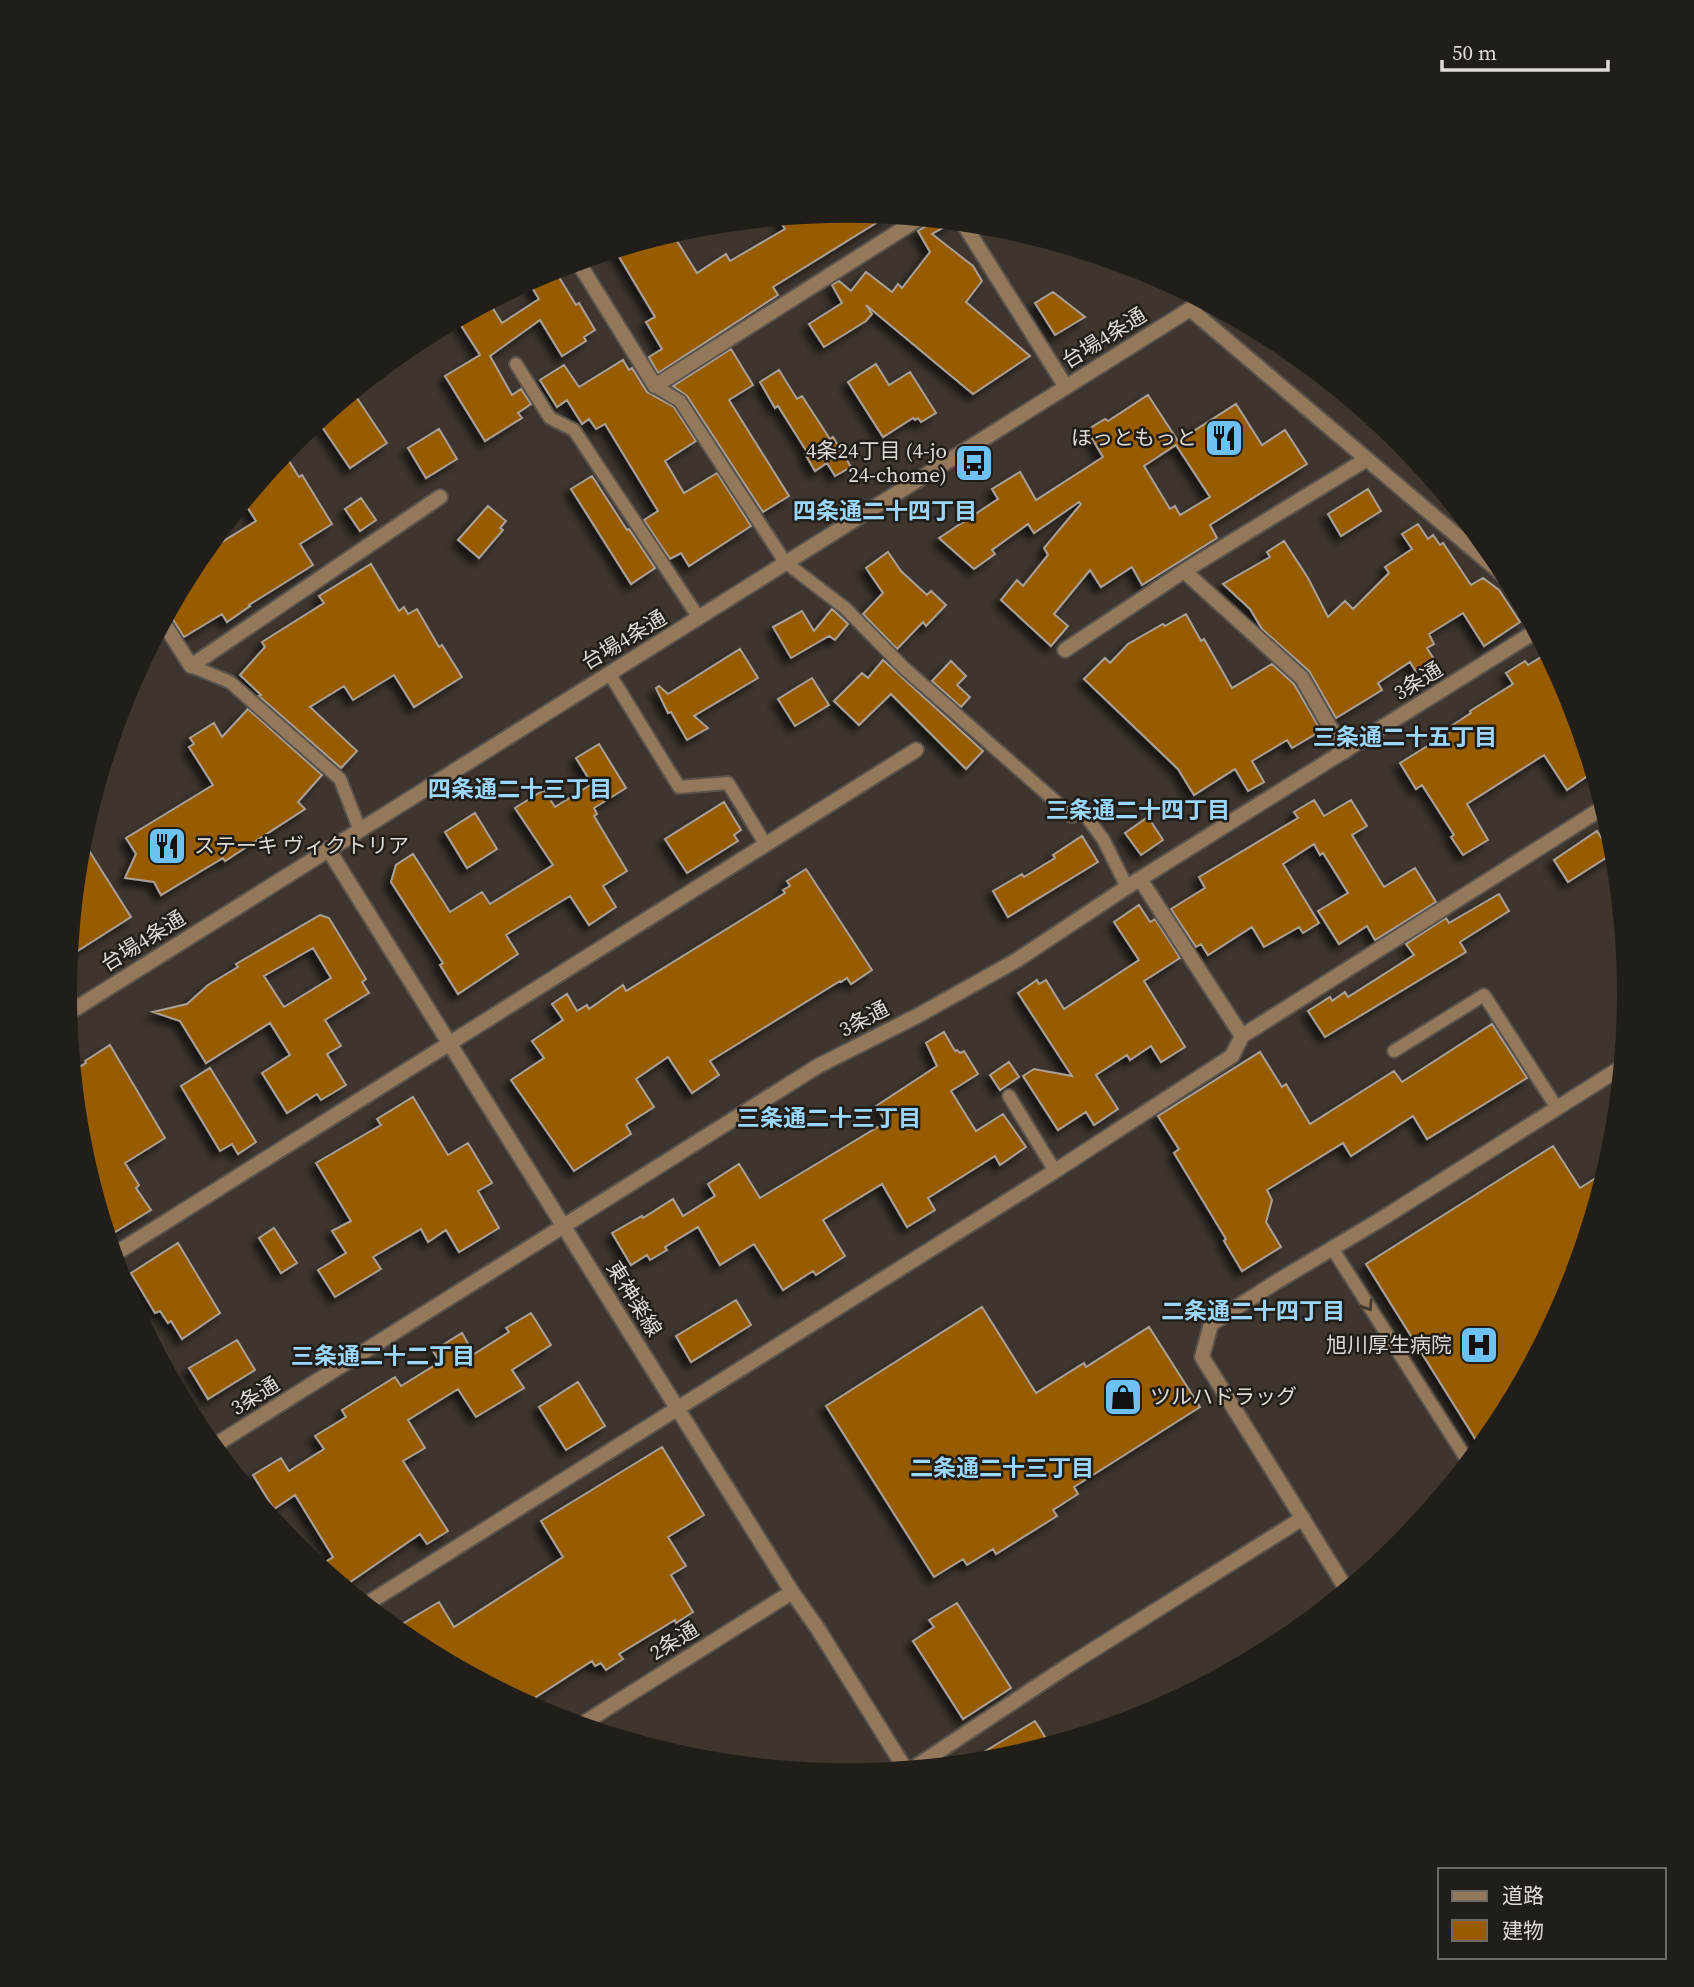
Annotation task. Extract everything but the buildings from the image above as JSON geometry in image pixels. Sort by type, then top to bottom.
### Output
[{"type":"street","points":[[583,270],[655,386],[907,226]]},
{"type":"street","points":[[970,234],[1066,387]]},
{"type":"street","name":"台場4条通","points":[[78,1007],[359,828],[1195,307]]},
{"type":"street","points":[[1205,312],[1367,459],[1478,554]]},
{"type":"street","points":[[1065,650],[1184,571],[1367,459]]},
{"type":"street","points":[[168,630],[191,666],[440,497]]},
{"type":"street","points":[[1184,571],[1302,678],[1344,752]]},
{"type":"street","name":"3条通","points":[[221,1441],[818,1066],[917,1016],[1017,960],[1133,883],[1529,636]]},
{"type":"street","points":[[121,1250],[916,750]]},
{"type":"street","points":[[373,1600],[1055,1171],[1232,1056],[1242,1036],[1595,813]]},
{"type":"street","name":"東神楽線","points":[[328,849],[901,1762]]},
{"type":"street","points":[[1133,883],[1242,1036]]},
{"type":"street","points":[[1343,1582],[1202,1357],[1211,1324],[1612,1073]]},
{"type":"street","points":[[927,1759],[1069,1665],[1303,1518]]},
{"type":"street","name":"2条通","points":[[590,1719],[792,1592]]},
{"type":"lane","points":[[516,364],[550,418],[574,430],[699,618]]},
{"type":"lane","points":[[655,386],[680,401],[785,562],[845,608],[904,668],[1072,816],[1082,811],[1133,883]]},
{"type":"lane","points":[[191,666],[230,682],[340,779],[359,828]]},
{"type":"lane","points":[[609,673],[679,788],[729,783],[766,845]]},
{"type":"lane","points":[[1394,1051],[1483,995],[1557,1108]]},
{"type":"lane","points":[[1009,1096],[1055,1171]]},
{"type":"lane","points":[[1332,1248],[1463,1454]]},
{"type":"place","name":"ほっともっと","points":[[1224,438]]},
{"type":"place","name":"4条24丁目 (4-jo 24-chome)","points":[[974,463]]},
{"type":"place","name":"ステーキ ヴィクトリア","points":[[167,846]]},
{"type":"place","name":"旭川厚生病院","points":[[1479,1345]]},
{"type":"place","name":"ツルハドラッグ","points":[[1123,1397]]},
{"type":"district","name":"四条通二十四丁目","points":[[885,511]]},
{"type":"district","name":"三条通二十五丁目","points":[[1405,737]]},
{"type":"district","name":"四条通二十三丁目","points":[[520,789]]},
{"type":"district","name":"三条通二十四丁目","points":[[1138,810]]},
{"type":"district","name":"三条通二十三丁目","points":[[829,1118]]},
{"type":"district","name":"二条通二十四丁目","points":[[1253,1311]]},
{"type":"district","name":"三条通二十二丁目","points":[[383,1356]]},
{"type":"district","name":"二条通二十三丁目","points":[[1002,1468]]}]
